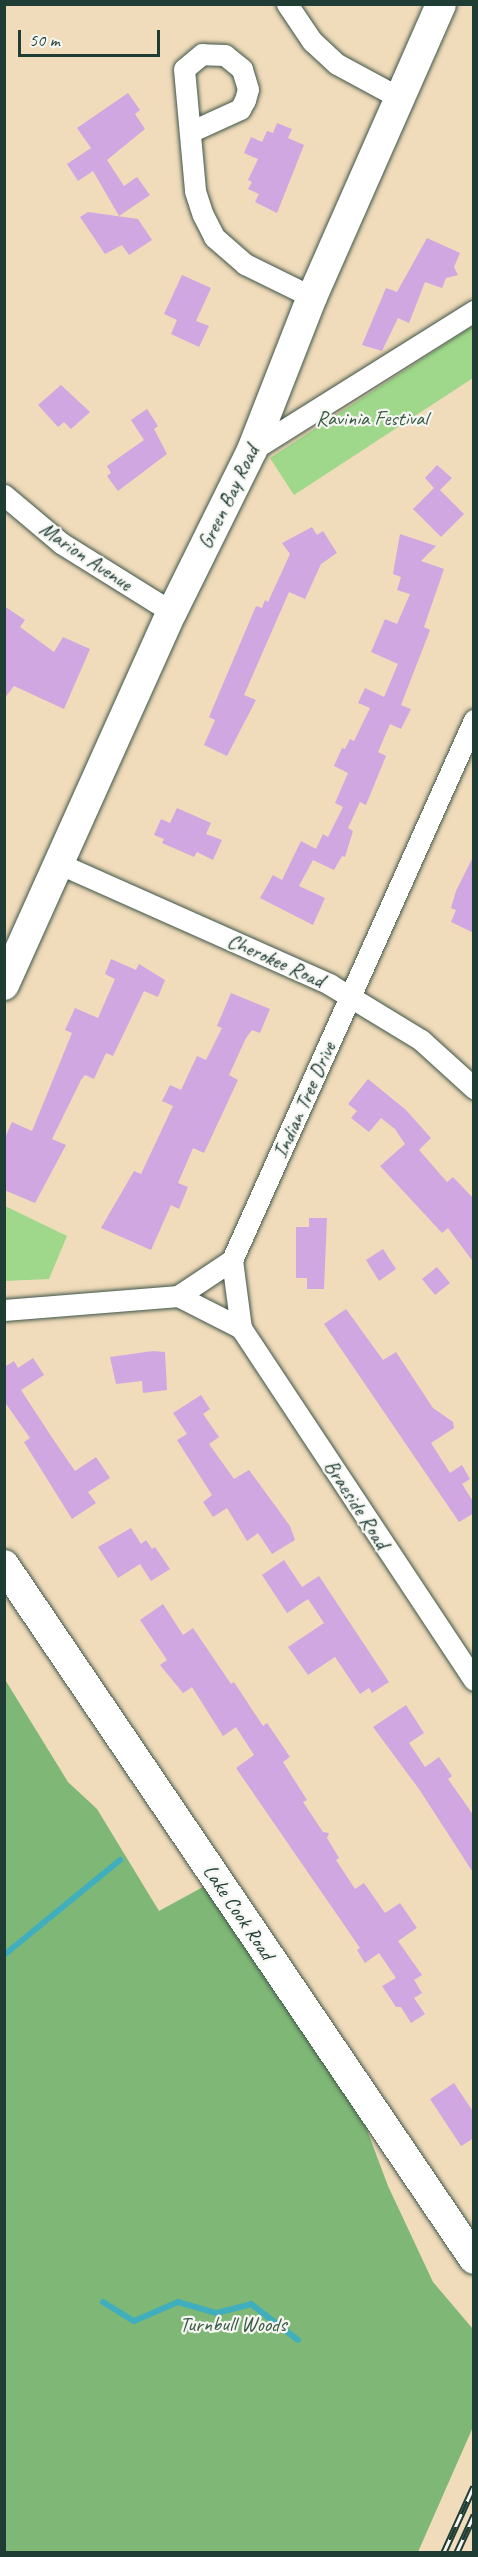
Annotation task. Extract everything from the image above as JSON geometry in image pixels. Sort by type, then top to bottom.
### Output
[{"type":"main road","name":"Green Bay Road","points":[[4,985],[172,612],[252,450],[312,297],[441,4]]},
{"type":"main road","name":"Lake Cook Road","points":[[4,1565],[474,2259]]},
{"type":"street","points":[[287,4],[312,41],[337,64],[400,98]]},
{"type":"street","points":[[192,131],[195,191],[214,237],[245,264],[312,297]]},
{"type":"street","points":[[252,450],[474,311]]},
{"type":"street","name":"Marion Avenue","points":[[4,495],[61,543],[172,612]]},
{"type":"street","name":"Indian Tree Drive","points":[[232,1260],[474,720]]},
{"type":"street","name":"Cherokee Road","points":[[60,864],[349,995],[422,1040],[474,1088]]},
{"type":"street","points":[[4,1310],[178,1296],[232,1260]]},
{"type":"street","name":"Braeside Road","points":[[232,1260],[241,1328],[474,1680]]},
{"type":"street","name":"Braeside Road","points":[[178,1296],[241,1328]]},
{"type":"green space","name":"Ravinia Festival","points":[[473,326],[473,378],[294,495],[270,458]]},
{"type":"green space","points":[[5,1206],[67,1236],[49,1279],[5,1281]]},
{"type":"green space","name":"Turnbull Woods","points":[[4,1678],[68,1782],[97,1809],[159,1911],[212,1882],[352,2090],[388,2186],[433,2282],[473,2329],[473,2427],[418,2552],[5,2552]]},
{"type":"building","points":[[128,93],[140,110],[135,114],[145,129],[107,160],[124,186],[137,177],[150,195],[119,216],[93,171],[78,181],[67,164],[91,148],[77,128]]},
{"type":"building","points":[[277,123],[292,129],[288,138],[304,145],[277,213],[255,202],[259,194],[248,189],[252,182],[248,180],[258,159],[244,153],[251,137],[262,142],[267,131],[273,133]]},
{"type":"building","points":[[88,212],[138,219],[152,240],[129,255],[122,245],[105,254],[80,217]]},
{"type":"building","points":[[427,238],[460,253],[454,267],[458,275],[446,278],[442,288],[425,282],[409,323],[398,318],[382,351],[362,345],[386,288],[397,292]]},
{"type":"building","points":[[182,275],[211,288],[196,321],[209,326],[199,347],[171,334],[177,320],[164,314]]},
{"type":"building","points":[[61,385],[90,412],[71,429],[64,422],[58,427],[38,405]]},
{"type":"building","points":[[147,409],[158,426],[154,429],[167,454],[118,491],[107,476],[111,473],[107,466],[144,440],[131,420]]},
{"type":"building","points":[[437,465],[452,478],[440,490],[464,514],[441,537],[413,509],[434,488],[425,478]]},
{"type":"building","points":[[312,527],[317,535],[323,531],[337,553],[321,564],[305,599],[289,592],[244,695],[256,700],[227,756],[204,745],[215,720],[209,717],[256,606],[262,608],[265,600],[268,602],[290,554],[282,543]]},
{"type":"building","points":[[400,534],[436,546],[421,561],[444,569],[424,627],[430,630],[401,705],[411,709],[401,729],[390,724],[378,752],[386,756],[366,805],[360,802],[348,828],[353,831],[345,857],[342,856],[334,870],[313,860],[299,886],[325,898],[313,925],[260,898],[273,875],[282,880],[301,841],[316,849],[323,834],[328,837],[343,807],[335,803],[348,773],[334,766],[342,748],[345,749],[350,739],[354,741],[370,708],[358,703],[365,688],[384,697],[398,664],[371,652],[385,619],[397,624],[410,594],[397,590],[401,577],[393,574]]},
{"type":"building","points":[[4,606],[25,620],[20,627],[54,652],[63,637],[90,649],[64,709],[14,686],[4,699]]},
{"type":"building","points":[[177,808],[211,823],[206,834],[222,840],[213,860],[197,852],[194,857],[162,843],[164,839],[154,835],[161,819],[170,823]]},
{"type":"building","points":[[474,855],[474,933],[451,922],[456,910],[451,908],[456,891]]},
{"type":"building","points":[[111,959],[136,970],[139,964],[165,980],[158,997],[144,991],[113,1056],[106,1053],[94,1079],[85,1075],[81,1080],[52,1139],[66,1145],[35,1203],[4,1190],[4,1140],[12,1122],[32,1131],[72,1033],[65,1030],[75,1008],[98,1018],[115,979],[105,974]]},
{"type":"building","points":[[231,993],[270,1009],[260,1033],[252,1030],[246,1038],[229,1075],[238,1080],[204,1153],[193,1148],[178,1183],[188,1187],[179,1209],[171,1205],[151,1250],[101,1228],[134,1171],[141,1174],[173,1106],[162,1101],[170,1085],[181,1090],[197,1056],[206,1060],[222,1028],[217,1026]]},
{"type":"building","points":[[368,1079],[406,1110],[431,1138],[419,1150],[447,1182],[453,1177],[474,1199],[474,1263],[448,1228],[442,1233],[380,1166],[405,1144],[395,1129],[381,1118],[369,1132],[351,1118],[357,1111],[348,1104]]},
{"type":"building","points":[[309,1218],[327,1218],[324,1289],[307,1289],[307,1278],[296,1278],[296,1227],[309,1227]]},
{"type":"building","points":[[383,1249],[396,1269],[379,1281],[366,1260]]},
{"type":"building","points":[[437,1267],[450,1283],[435,1295],[422,1279]]},
{"type":"building","points":[[346,1309],[383,1360],[396,1352],[433,1408],[453,1422],[454,1428],[431,1443],[450,1473],[462,1465],[470,1479],[462,1484],[474,1503],[474,1513],[459,1522],[324,1324]]},
{"type":"building","points":[[153,1351],[165,1352],[167,1390],[143,1393],[142,1381],[116,1384],[110,1357]]},
{"type":"building","points":[[33,1358],[44,1375],[21,1390],[75,1471],[96,1457],[110,1478],[88,1492],[96,1503],[72,1519],[24,1442],[30,1438],[4,1401],[4,1364],[6,1366],[14,1361],[18,1368]]},
{"type":"building","points":[[201,1395],[210,1409],[203,1414],[219,1437],[209,1444],[234,1479],[249,1470],[290,1526],[295,1540],[272,1554],[258,1533],[247,1541],[227,1508],[213,1517],[203,1502],[212,1495],[177,1440],[187,1434],[173,1413]]},
{"type":"building","points":[[131,1528],[141,1544],[146,1540],[152,1549],[155,1547],[170,1569],[151,1581],[140,1564],[118,1578],[98,1547]]},
{"type":"building","points":[[284,1560],[302,1587],[319,1576],[389,1682],[372,1693],[369,1688],[360,1694],[335,1657],[308,1675],[288,1647],[324,1623],[308,1599],[287,1613],[262,1575]]},
{"type":"building","points":[[163,1604],[183,1635],[193,1628],[231,1684],[234,1682],[263,1726],[267,1723],[282,1745],[290,1757],[283,1762],[307,1800],[303,1802],[323,1832],[329,1833],[327,1838],[339,1858],[336,1860],[355,1889],[364,1883],[385,1913],[400,1903],[417,1928],[398,1941],[422,1975],[414,1980],[422,1993],[414,1998],[425,2014],[411,2023],[401,2007],[396,2007],[382,1986],[396,1978],[379,1953],[365,1963],[357,1950],[360,1948],[236,1768],[254,1755],[236,1727],[223,1736],[192,1687],[183,1693],[160,1665],[167,1660],[140,1620]]},
{"type":"building","points":[[406,1705],[424,1733],[409,1743],[425,1767],[439,1757],[452,1776],[448,1779],[474,1816],[474,1874],[419,1789],[373,1727]]},
{"type":"building","points":[[454,2083],[474,2113],[474,2138],[461,2146],[430,2099]]},
{"type":"waterway","points":[[4,1955],[120,1860]]},
{"type":"waterway","points":[[103,2302],[134,2321],[178,2302],[216,2313],[251,2304],[298,2340]]},
{"type":"railway","points":[[444,2552],[474,2486]]},
{"type":"railway","points":[[457,2552],[474,2515]]}]
